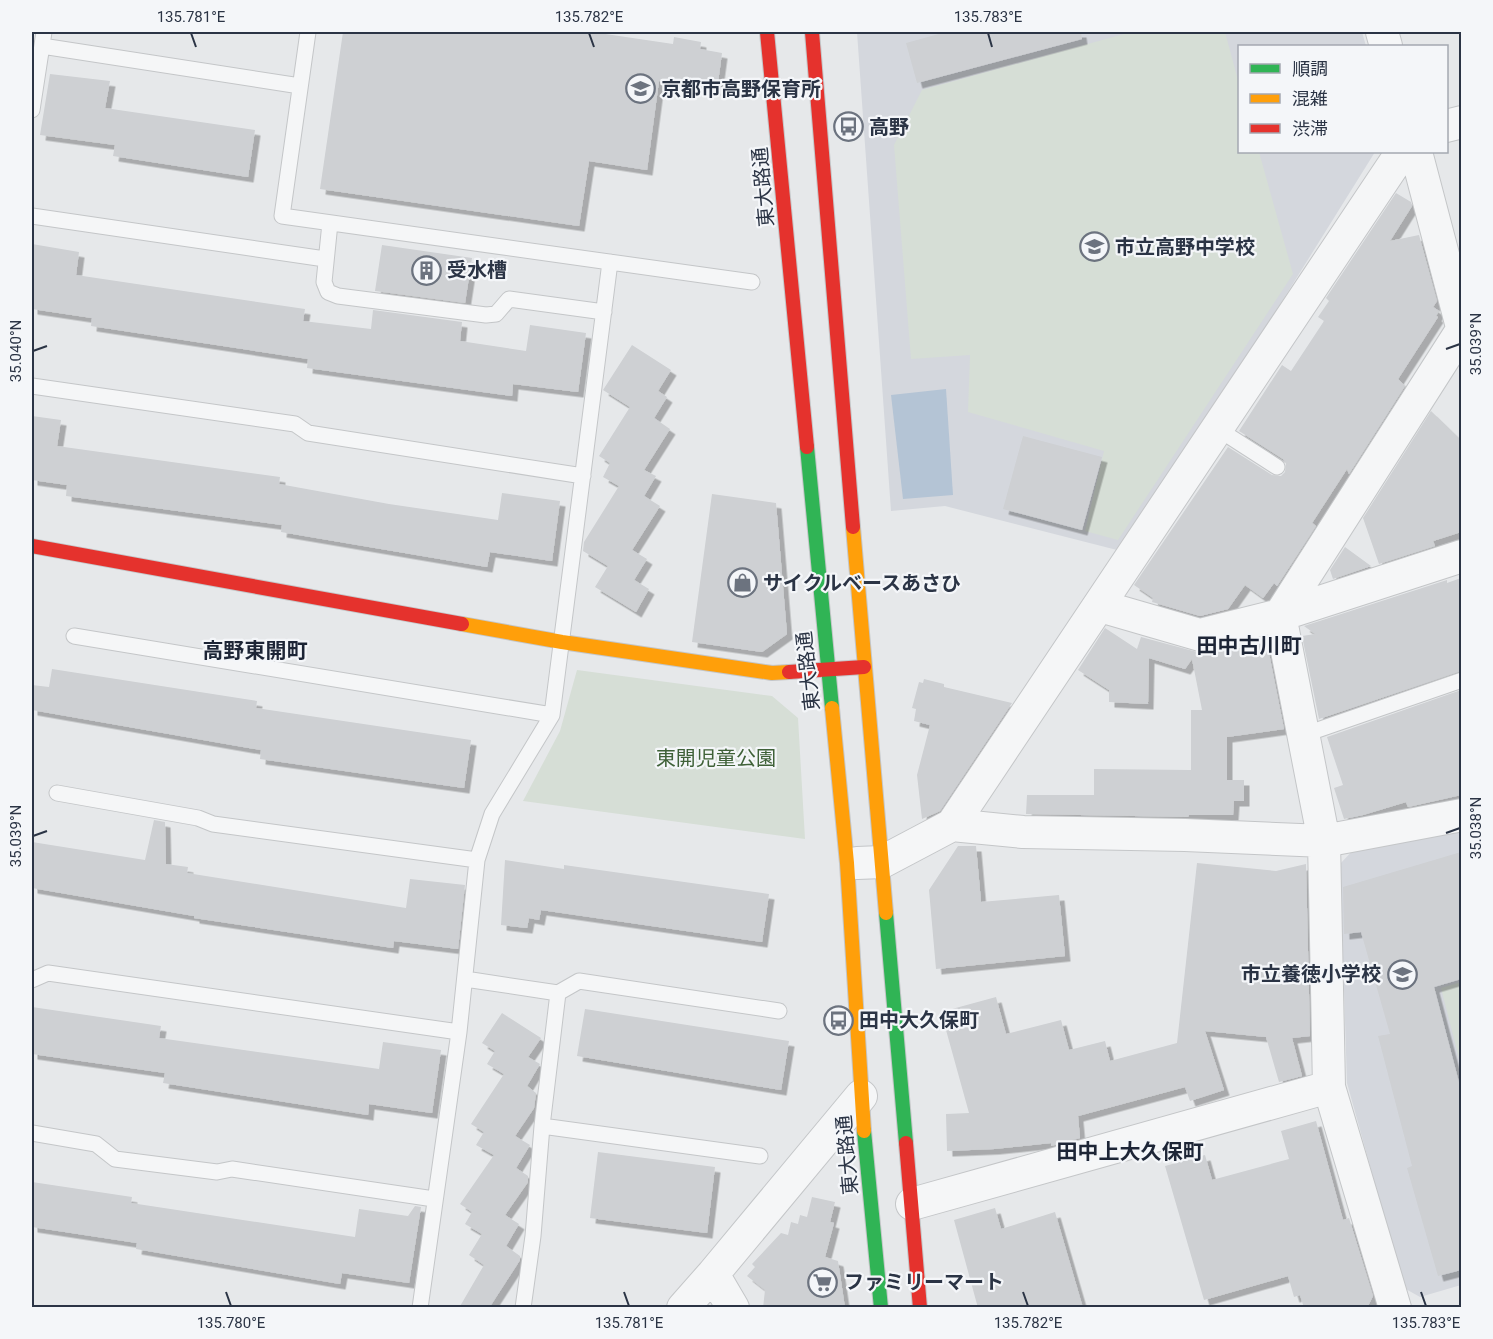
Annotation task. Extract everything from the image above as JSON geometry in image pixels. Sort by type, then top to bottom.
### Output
[{"type":"main road","name":"東大路通","points":[[768,32],[847,863],[861,1096],[881,1308]]},
{"type":"main road","points":[[812,32],[864,668],[920,1308]]},
{"type":"main road","points":[[32,546],[562,642],[772,673],[864,668]]},
{"type":"street","points":[[847,863],[882,862],[952,825],[1401,153]]},
{"type":"street","points":[[1395,1308],[1329,1087],[1324,841],[1280,615],[1461,329],[1416,153]]},
{"type":"street","points":[[1100,606],[1200,635],[1280,615],[1461,555]]},
{"type":"street","points":[[952,825],[1023,832],[1185,835],[1324,841],[1461,815]]},
{"type":"street","points":[[912,1204],[1329,1087]]},
{"type":"street","points":[[683,1308],[861,1096]]},
{"type":"street","points":[[713,1274],[733,1308]]},
{"type":"lane","points":[[308,32],[282,216],[752,282]]},
{"type":"lane","points":[[32,110],[43,39],[300,86]]},
{"type":"lane","points":[[32,216],[325,259]]},
{"type":"lane","points":[[330,223],[324,282],[328,292],[338,296],[486,315],[496,314],[509,299],[604,312]]},
{"type":"lane","points":[[420,1308],[459,1032],[477,860],[492,814],[552,715],[610,262]]},
{"type":"lane","points":[[32,387],[295,424],[308,433],[583,476]]},
{"type":"lane","points":[[1218,429],[1277,467]]},
{"type":"lane","points":[[74,636],[552,715]]},
{"type":"lane","points":[[1303,735],[1461,680]]},
{"type":"lane","points":[[57,793],[198,818],[213,824],[477,860]]},
{"type":"lane","points":[[32,980],[48,973],[459,1032]]},
{"type":"lane","points":[[465,979],[558,993],[579,981],[779,1011]]},
{"type":"lane","points":[[523,1308],[533,1236],[542,1126],[558,993]]},
{"type":"lane","points":[[542,1126],[760,1156]]},
{"type":"lane","points":[[32,1133],[96,1144],[115,1158],[217,1172],[232,1169],[434,1199]]},
{"type":"shaded area","name":"市立高野中学校","points":[[857,32],[1362,32],[1366,45],[1238,45],[1238,153],[1374,153],[1256,343],[1117,550],[945,506],[891,511]]},
{"type":"shaded area","name":"市立養徳小学校","points":[[1461,829],[1461,1285],[1420,1297],[1404,1288],[1347,1083],[1340,864],[1357,846]]},
{"type":"green space","name":"市立高野中学校","points":[[1131,32],[1225,32],[1238,80],[1238,153],[1259,153],[1293,274],[1118,540],[1085,531],[1104,451],[968,412],[970,355],[911,359],[894,145],[922,90]]},
{"type":"green space","name":"東開児童公園","points":[[577,670],[772,696],[798,718],[805,839],[523,801],[560,731]]},
{"type":"green space","points":[[1462,982],[1461,1066],[1441,988]]},
{"type":"water","points":[[946,389],[953,495],[903,499],[891,395]]},
{"type":"building","points":[[343,32],[592,32],[673,44],[674,37],[701,42],[700,49],[722,53],[717,90],[659,81],[647,170],[589,161],[579,226],[320,189]]},
{"type":"building","points":[[946,32],[1081,32],[1082,39],[917,83],[906,43]]},
{"type":"building","points":[[50,74],[110,81],[105,108],[255,130],[248,177],[113,156],[115,145],[40,135]]},
{"type":"building","points":[[1396,193],[1411,202],[1412,206],[1390,241],[1419,235],[1437,301],[1433,307],[1439,311],[1436,316],[1438,317],[1398,379],[1405,386],[1349,474],[1347,469],[1312,523],[1316,526],[1277,586],[1274,583],[1263,598],[1245,585],[1228,609],[1200,616],[1152,602],[1153,598],[1134,585],[1228,447],[1272,475],[1281,476],[1285,472],[1286,463],[1283,459],[1239,431],[1282,365],[1291,371],[1324,321],[1318,317],[1329,301],[1326,298]]},
{"type":"building","points":[[32,244],[79,252],[76,275],[305,309],[303,321],[371,329],[373,310],[462,322],[460,341],[526,351],[530,325],[586,333],[578,392],[513,384],[512,396],[307,368],[308,359],[91,326],[92,318],[32,309]]},
{"type":"building","name":"受水槽","points":[[382,245],[472,258],[465,303],[375,291]]},
{"type":"building","points":[[632,345],[671,370],[658,391],[667,397],[654,418],[670,429],[644,470],[656,476],[644,496],[660,506],[632,550],[647,559],[634,580],[649,589],[636,612],[595,587],[608,566],[583,551],[584,542],[619,486],[603,477],[610,463],[599,456],[630,407],[603,390]]},
{"type":"building","points":[[1431,411],[1461,440],[1461,532],[1433,541],[1435,546],[1379,564],[1363,518]]},
{"type":"building","points":[[32,416],[61,420],[57,446],[280,477],[279,484],[389,504],[498,520],[502,493],[560,501],[552,561],[490,552],[487,567],[281,532],[282,525],[66,496],[67,485],[32,480]]},
{"type":"building","points":[[1023,436],[1102,457],[1082,530],[1003,509]]},
{"type":"building","points":[[712,494],[776,503],[787,634],[762,652],[692,642]]},
{"type":"building","points":[[1345,547],[1371,566],[1333,579],[1330,570]]},
{"type":"building","points":[[1461,578],[1461,671],[1319,719],[1302,636],[1315,634],[1304,626],[1447,580],[1447,583]]},
{"type":"building","points":[[1105,628],[1137,649],[1141,637],[1197,652],[1195,656],[1267,643],[1284,729],[1227,737],[1227,780],[1244,780],[1244,801],[1234,801],[1233,815],[1189,815],[1188,817],[1026,814],[1027,795],[1094,795],[1094,769],[1191,770],[1191,710],[1202,710],[1192,659],[1185,669],[1149,658],[1148,704],[1109,702],[1109,690],[1078,670]]},
{"type":"building","points":[[52,669],[257,701],[256,708],[471,740],[464,788],[260,759],[261,750],[32,710],[32,685],[49,687]]},
{"type":"building","points":[[924,679],[944,684],[944,687],[1012,703],[940,811],[922,819],[917,775],[930,725],[914,721],[916,709],[912,708],[919,682],[923,683]]},
{"type":"building","points":[[1461,690],[1461,795],[1408,807],[1406,802],[1344,819],[1334,788],[1343,785],[1327,737]]},
{"type":"building","points":[[154,820],[165,822],[166,864],[188,867],[187,873],[406,908],[410,879],[465,885],[458,949],[394,941],[393,948],[194,918],[194,916],[32,888],[32,842],[145,860]]},
{"type":"building","points":[[958,846],[976,846],[981,902],[1059,895],[1065,956],[936,969],[929,890]]},
{"type":"building","points":[[1461,852],[1461,979],[1434,987],[1461,1090],[1461,1270],[1438,1276],[1407,1168],[1412,1166],[1378,1036],[1390,1034],[1361,932],[1344,934],[1343,887]]},
{"type":"building","points":[[505,860],[564,869],[564,865],[769,894],[762,942],[541,910],[539,920],[529,918],[527,928],[501,925]]},
{"type":"building","points":[[1197,863],[1276,871],[1306,864],[1310,1036],[1292,1038],[1302,1076],[1279,1082],[1266,1037],[1205,1031],[1224,1090],[1190,1101],[1185,1087],[1078,1116],[1080,1138],[1051,1146],[1051,1143],[947,1151],[946,1114],[969,1113],[941,1012],[996,997],[1006,1034],[1061,1020],[1069,1050],[1105,1041],[1110,1061],[1177,1043]]},
{"type":"building","points":[[32,1007],[161,1026],[159,1038],[379,1069],[383,1042],[441,1050],[432,1113],[369,1104],[368,1115],[163,1083],[165,1073],[32,1054]]},
{"type":"building","points":[[585,1009],[789,1041],[781,1090],[577,1056]]},
{"type":"building","points":[[502,1013],[541,1038],[528,1057],[540,1064],[527,1086],[536,1093],[534,1108],[515,1136],[530,1145],[516,1168],[528,1176],[528,1182],[505,1215],[519,1224],[506,1246],[520,1256],[520,1260],[489,1308],[459,1308],[484,1265],[469,1255],[482,1234],[465,1224],[472,1212],[460,1204],[494,1155],[476,1145],[484,1132],[471,1124],[504,1074],[487,1064],[495,1051],[482,1043]]},
{"type":"building","points":[[1316,1121],[1343,1220],[1349,1218],[1373,1296],[1367,1308],[1304,1308],[1300,1295],[1294,1297],[1288,1276],[1204,1300],[1165,1166],[1205,1155],[1212,1180],[1289,1159],[1281,1131]]},
{"type":"building","points":[[598,1152],[715,1167],[707,1233],[590,1218]]},
{"type":"building","points":[[32,1182],[132,1197],[131,1203],[355,1237],[359,1209],[408,1216],[415,1206],[421,1207],[409,1283],[342,1273],[340,1284],[136,1249],[137,1243],[32,1227]]},
{"type":"building","points":[[812,1197],[835,1202],[830,1222],[834,1223],[825,1257],[838,1261],[845,1308],[763,1308],[765,1290],[747,1276],[755,1267],[752,1264],[781,1233],[788,1235],[791,1222],[798,1224],[800,1215],[807,1217]]},
{"type":"building","points":[[995,1208],[1001,1229],[1055,1212],[1083,1308],[978,1308],[954,1220]]},
{"type":"traffic: fast","points":[[807,447],[832,708]]},
{"type":"traffic: fast","points":[[886,913],[906,1143]]},
{"type":"traffic: fast","points":[[864,1131],[881,1308]]},
{"type":"traffic: slow","points":[[853,527],[886,913]]},
{"type":"traffic: slow","points":[[462,624],[562,642],[772,673],[789,672]]},
{"type":"traffic: slow","points":[[832,708],[847,863],[864,1131]]},
{"type":"traffic: jam","points":[[767,32],[807,447]]},
{"type":"traffic: jam","points":[[812,32],[853,527]]},
{"type":"traffic: jam","points":[[32,546],[462,624]]},
{"type":"traffic: jam","points":[[789,672],[864,667]]},
{"type":"traffic: jam","points":[[906,1143],[920,1308]]},
{"type":"place","name":"京都市高野保育所","points":[[640,89]]},
{"type":"place","name":"高野","points":[[848,127]]},
{"type":"place","name":"市立高野中学校","points":[[1094,247]]},
{"type":"place","name":"受水槽","points":[[426,270]]},
{"type":"place","name":"サイクルベースあさひ","points":[[742,583]]},
{"type":"place","name":"市立養徳小学校","points":[[1402,974]]},
{"type":"place","name":"田中大久保町","points":[[838,1020]]},
{"type":"place","name":"ファミリーマート","points":[[823,1282]]},
{"type":"district","name":"田中古川町","points":[[1249,646]]},
{"type":"district","name":"高野東開町","points":[[255,651]]},
{"type":"district","name":"田中上大久保町","points":[[1130,1152]]}]
